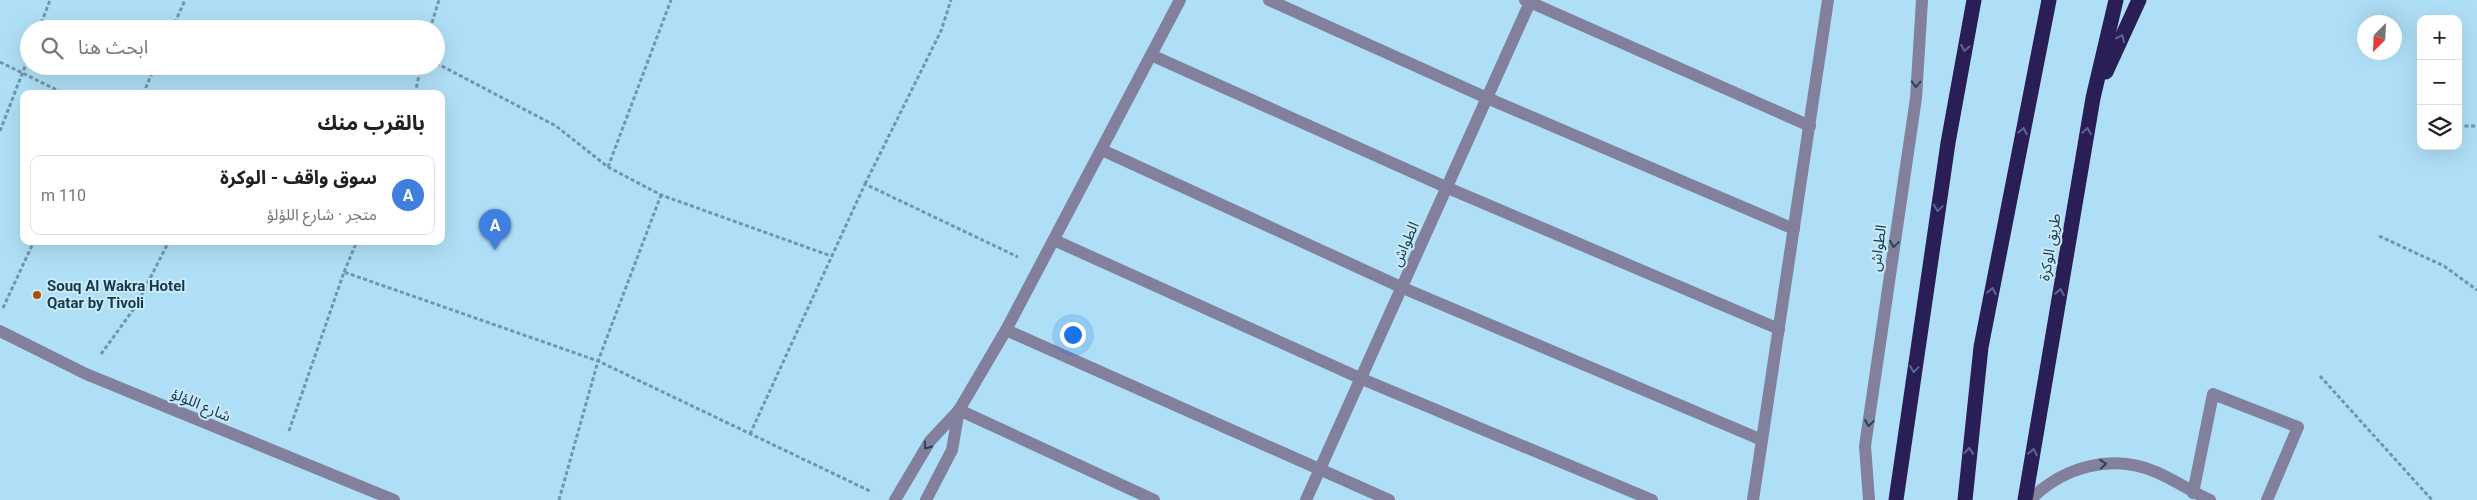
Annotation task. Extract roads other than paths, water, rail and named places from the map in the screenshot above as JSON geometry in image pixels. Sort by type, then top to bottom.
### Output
[{"type":"highway","points":[[1896,500],[1948,143],[1974,0]]},
{"type":"highway","points":[[1965,500],[1981,347],[2049,0]]},
{"type":"highway","name":"طريق الوكرة","points":[[2025,500],[2093,98],[2116,0]]},
{"type":"highway","points":[[2093,98],[2139,0]]},
{"type":"street","points":[[895,500],[930,441],[959,410],[1006,330],[1180,0]]},
{"type":"street","points":[[1269,0],[1488,98],[1794,229]]},
{"type":"street","points":[[1753,500],[1828,0]]},
{"type":"street","name":"الطواش","points":[[1869,500],[1865,446],[1916,98],[1922,0]]},
{"type":"street","points":[[1528,1],[1810,126]]},
{"type":"street","name":"الطواش","points":[[1306,500],[1448,188],[1528,1]]},
{"type":"street","points":[[1151,55],[1448,188],[1779,329]]},
{"type":"street","points":[[1102,150],[1403,288],[1762,440]]},
{"type":"street","points":[[1054,240],[1362,379],[1652,500]]},
{"type":"street","points":[[1006,330],[1389,500]]},
{"type":"street","name":"شارع اللؤلؤ","points":[[0,331],[86,374],[280,455],[394,500]]},
{"type":"street","points":[[2193,493],[2213,394],[2298,427],[2267,500]]},
{"type":"street","points":[[926,500],[952,450],[959,410]]},
{"type":"street","points":[[959,410],[1154,500]]},
{"type":"street","points":[[2030,500],[2068,472],[2086,466],[2111,464],[2155,471],[2193,493],[2210,500]]},
{"type":"place","name":"سوق واقف - الوكرة","points":[[495,250]]},
{"type":"place","name":"Souq Al Wakra Hotel Qatar by Tivoli","points":[[37,295]]}]
